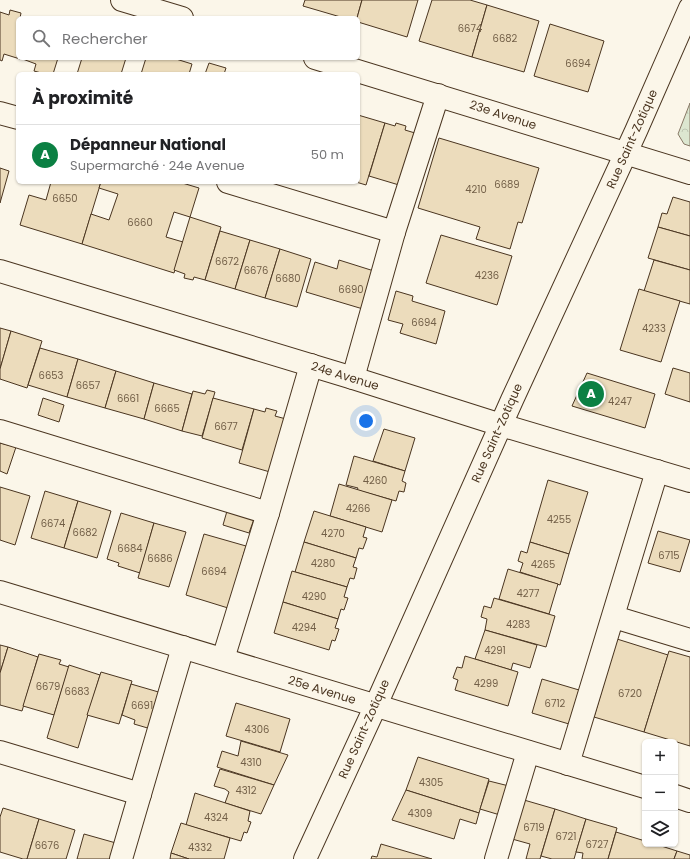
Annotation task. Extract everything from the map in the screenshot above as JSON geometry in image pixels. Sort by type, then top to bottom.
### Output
[{"type":"street","points":[[122,0],[175,16]]},
{"type":"street","name":"Rue Saint-Zotique","points":[[305,859],[376,705],[501,425],[626,153],[690,8]]},
{"type":"street","name":"23e Avenue","points":[[322,60],[438,95],[588,143],[690,173]]},
{"type":"street","points":[[353,378],[394,232],[438,95]]},
{"type":"street","points":[[0,113],[16,117]]},
{"type":"street","points":[[235,184],[394,232]]},
{"type":"street","name":"24e Avenue","points":[[0,271],[311,365],[501,425],[690,481]]},
{"type":"street","points":[[223,659],[268,513],[311,365]]},
{"type":"street","points":[[0,431],[268,513]]},
{"type":"street","points":[[568,764],[658,471]]},
{"type":"street","name":"25e Avenue","points":[[0,592],[642,786]]},
{"type":"street","points":[[614,617],[690,640]]},
{"type":"street","points":[[121,859],[182,647]]},
{"type":"street","points":[[0,752],[140,794]]},
{"type":"street","points":[[496,859],[528,752]]},
{"type":"street","points":[[678,797],[690,801]]},
{"type":"green space","points":[[690,103],[690,146],[684,144],[678,134]]},
{"type":"building","points":[[305,0],[362,0],[358,16],[337,16],[303,6]]},
{"type":"building","points":[[362,0],[418,0],[407,37],[360,23],[360,16],[358,16]]},
{"type":"building","points":[[432,0],[470,0],[487,5],[472,57],[419,41]]},
{"type":"building","points":[[487,5],[539,21],[524,72],[472,57]]},
{"type":"building","points":[[10,10],[21,13],[20,16],[16,16],[16,58],[4,54],[2,61],[0,60],[0,12],[9,15]]},
{"type":"building","points":[[550,24],[604,41],[588,92],[534,76]]},
{"type":"building","points":[[25,60],[57,60],[54,72],[34,71],[36,64]]},
{"type":"building","points":[[81,60],[125,60],[122,72],[78,72]]},
{"type":"building","points":[[145,60],[179,60],[192,64],[190,72],[142,72]]},
{"type":"building","points":[[209,63],[226,68],[225,72],[206,72]]},
{"type":"building","points":[[360,116],[385,123],[366,185],[360,183]]},
{"type":"building","points":[[385,123],[395,126],[396,123],[406,126],[405,130],[415,133],[399,185],[369,176]]},
{"type":"building","points":[[439,138],[539,168],[522,223],[518,222],[510,249],[476,239],[480,227],[418,208]]},
{"type":"building","points":[[0,168],[9,171],[0,203]]},
{"type":"building","points":[[50,184],[100,184],[82,244],[20,225],[29,195],[46,200]]},
{"type":"building","points":[[100,184],[186,184],[199,188],[190,217],[174,212],[166,237],[183,242],[174,273],[82,244],[91,214],[109,220],[118,194],[99,188]]},
{"type":"building","points":[[673,197],[690,202],[690,236],[658,227],[662,213],[667,214]]},
{"type":"building","points":[[190,217],[221,227],[205,280],[194,277],[193,280],[184,278],[185,274],[174,270]]},
{"type":"building","points":[[658,227],[690,236],[690,270],[648,258]]},
{"type":"building","points":[[220,231],[250,240],[235,289],[205,280]]},
{"type":"building","points":[[441,235],[512,256],[497,305],[426,283]]},
{"type":"building","points":[[250,240],[280,249],[265,298],[235,289]]},
{"type":"building","points":[[280,249],[311,259],[297,307],[265,298]]},
{"type":"building","points":[[339,260],[374,271],[363,309],[306,292],[315,262],[337,269]]},
{"type":"building","points":[[654,260],[690,270],[690,304],[644,291]]},
{"type":"building","points":[[639,289],[680,301],[661,362],[620,350]]},
{"type":"building","points":[[396,291],[413,296],[412,301],[445,311],[436,344],[400,333],[403,324],[388,320]]},
{"type":"building","points":[[0,328],[11,331],[0,369]]},
{"type":"building","points":[[11,331],[42,341],[27,388],[0,379],[0,369]]},
{"type":"building","points":[[40,348],[78,359],[67,397],[28,385]]},
{"type":"building","points":[[78,359],[116,371],[105,408],[67,397]]},
{"type":"building","points":[[673,368],[690,373],[690,402],[665,394]]},
{"type":"building","points":[[116,371],[154,383],[144,419],[105,408]]},
{"type":"building","points":[[587,373],[655,394],[645,428],[572,406]]},
{"type":"building","points":[[154,383],[192,394],[182,431],[144,419]]},
{"type":"building","points":[[207,390],[215,392],[202,436],[182,431],[193,391],[205,394]]},
{"type":"building","points":[[43,398],[64,405],[59,422],[38,415]]},
{"type":"building","points":[[213,398],[254,409],[242,450],[202,438]]},
{"type":"building","points":[[266,408],[277,411],[275,416],[286,419],[270,472],[239,463],[254,409],[265,412]]},
{"type":"building","points":[[384,429],[415,438],[405,471],[373,461]]},
{"type":"building","points":[[0,443],[16,447],[7,474],[0,471]]},
{"type":"building","points":[[354,456],[405,471],[402,481],[406,483],[404,492],[399,491],[396,501],[357,490],[358,488],[346,485]]},
{"type":"building","points":[[548,480],[588,492],[569,554],[530,542]]},
{"type":"building","points":[[339,484],[392,500],[382,532],[330,516]]},
{"type":"building","points":[[0,487],[30,496],[15,545],[0,540]]},
{"type":"building","points":[[45,491],[78,501],[64,548],[31,538]]},
{"type":"building","points":[[78,501],[111,511],[97,558],[64,548]]},
{"type":"building","points":[[227,511],[254,519],[249,533],[223,525]]},
{"type":"building","points":[[314,511],[366,527],[363,537],[367,538],[363,549],[359,548],[356,558],[304,542]]},
{"type":"building","points":[[121,513],[154,523],[140,573],[118,566],[119,563],[107,559]]},
{"type":"building","points":[[154,523],[186,532],[169,587],[138,578]]},
{"type":"building","points":[[658,531],[690,540],[680,572],[648,563]]},
{"type":"building","points":[[204,534],[246,546],[228,608],[186,595]]},
{"type":"building","points":[[304,542],[356,558],[353,567],[357,568],[354,579],[350,578],[347,587],[295,572]]},
{"type":"building","points":[[530,542],[569,554],[560,585],[520,572],[523,563],[518,561],[521,551],[527,553]]},
{"type":"building","points":[[508,569],[558,584],[549,614],[499,599]]},
{"type":"building","points":[[292,571],[347,587],[344,597],[348,598],[344,610],[341,609],[338,619],[283,602]]},
{"type":"building","points":[[494,598],[555,616],[546,647],[485,630],[487,619],[481,617],[484,606],[491,608]]},
{"type":"building","points":[[283,602],[338,619],[335,628],[339,629],[335,641],[332,640],[329,650],[274,633]]},
{"type":"building","points":[[485,630],[537,645],[530,668],[513,663],[511,670],[475,659]]},
{"type":"building","points":[[617,639],[668,655],[644,732],[594,717]]},
{"type":"building","points":[[0,645],[8,647],[0,673]]},
{"type":"building","points":[[8,647],[38,657],[22,711],[0,705],[0,673]]},
{"type":"building","points":[[669,651],[690,657],[690,746],[678,742],[678,739],[667,739],[644,732]]},
{"type":"building","points":[[39,654],[61,660],[59,664],[69,667],[54,715],[23,706]]},
{"type":"building","points":[[465,656],[518,672],[508,706],[455,690],[458,680],[453,678],[457,667],[462,668]]},
{"type":"building","points":[[69,665],[100,675],[78,748],[47,738]]},
{"type":"building","points":[[101,672],[132,681],[119,724],[87,715]]},
{"type":"building","points":[[542,679],[579,690],[569,724],[532,713]]},
{"type":"building","points":[[131,684],[162,693],[151,729],[134,724],[135,720],[122,715]]},
{"type":"building","points":[[236,703],[290,719],[280,752],[226,736]]},
{"type":"building","points":[[241,741],[288,755],[274,785],[217,767],[222,751],[238,756]]},
{"type":"building","points":[[418,757],[489,779],[479,813],[406,790]]},
{"type":"building","points":[[220,769],[274,785],[261,814],[225,803],[229,792],[225,789],[214,786]]},
{"type":"building","points":[[489,781],[509,786],[500,815],[480,809]]},
{"type":"building","points":[[406,790],[479,813],[476,824],[460,819],[454,839],[392,820]]},
{"type":"building","points":[[195,793],[250,811],[248,821],[251,822],[247,833],[244,832],[241,841],[186,825]]},
{"type":"building","points":[[524,800],[555,809],[540,859],[526,859],[530,844],[512,839]]},
{"type":"building","points":[[3,808],[39,819],[27,859],[0,852],[0,817]]},
{"type":"building","points":[[555,809],[586,819],[574,859],[552,859],[541,856]]},
{"type":"building","points":[[39,819],[75,830],[66,859],[27,859]]},
{"type":"building","points":[[586,819],[617,828],[608,859],[582,859],[583,853],[576,852]]},
{"type":"building","points":[[181,823],[230,838],[224,859],[189,859],[171,853]]},
{"type":"building","points":[[616,832],[642,840],[642,847],[664,847],[677,851],[674,859],[608,859]]},
{"type":"building","points":[[84,834],[116,843],[111,859],[77,859]]},
{"type":"building","points":[[381,844],[432,859],[371,859],[372,856],[377,857]]},
{"type":"building","points":[[677,851],[690,855],[690,859],[674,859]]},
{"type":"building","points":[[171,853],[189,859],[170,859]]},
{"type":"place","name":"Dépanneur National","points":[[591,394]]}]
